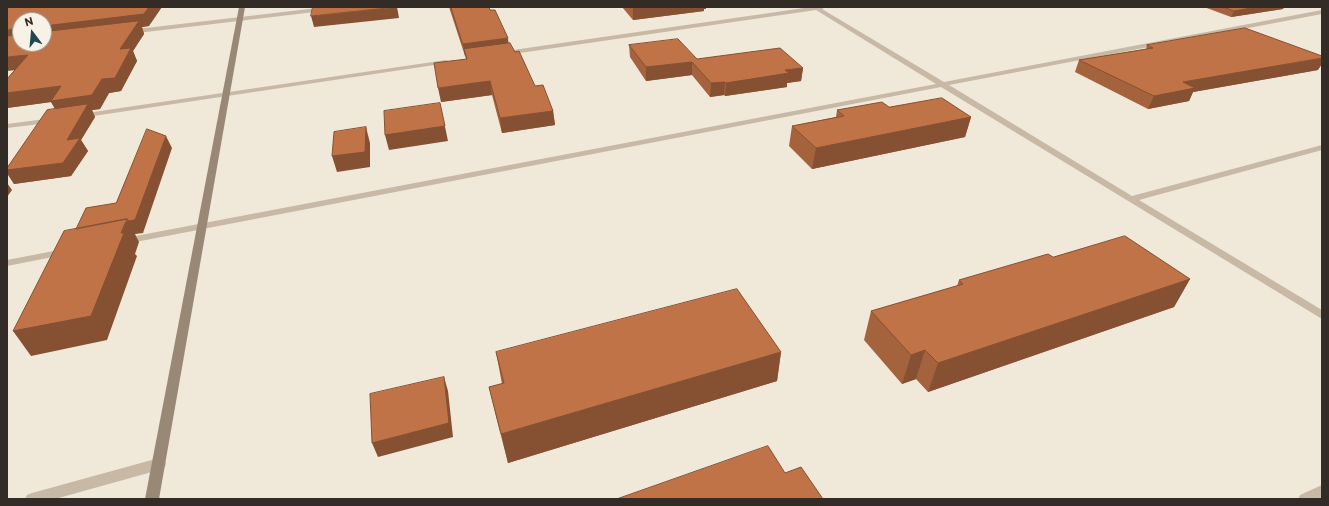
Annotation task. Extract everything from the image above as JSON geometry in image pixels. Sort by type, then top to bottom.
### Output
[{"type":"main road","points":[[152,499],[242,7]]},
{"type":"street","points":[[122,33],[340,7]]},
{"type":"street","points":[[502,54],[818,7],[941,84],[1322,315]]},
{"type":"street","points":[[116,242],[1322,12]]},
{"type":"street","points":[[70,117],[454,61]]},
{"type":"street","points":[[7,126],[62,118]]},
{"type":"street","points":[[1131,199],[1322,147]]},
{"type":"street","points":[[7,263],[70,251]]},
{"type":"street","points":[[32,499],[159,464]]},
{"type":"street","points":[[1305,499],[1322,491]]},
{"type":"building","points":[[7,7],[149,7],[144,14],[52,25],[52,12],[12,12],[12,29],[7,30]]},
{"type":"building","points":[[313,7],[397,7],[311,16]]},
{"type":"building","points":[[451,7],[489,7],[490,10],[495,10],[508,38],[463,44]]},
{"type":"building","points":[[1224,7],[1257,7],[1234,11]]},
{"type":"building","points":[[139,21],[120,49],[131,48],[115,78],[102,79],[92,95],[51,101],[61,86],[7,93],[7,79],[28,55],[7,57],[7,36],[12,36],[12,52],[52,52],[52,31]]},
{"type":"building","points":[[1245,28],[1322,56],[1322,58],[1183,82],[1195,88],[1154,96],[1079,60],[1153,48],[1147,45]]},
{"type":"building","points":[[678,39],[697,59],[780,48],[803,68],[785,70],[789,73],[726,83],[711,83],[692,62],[646,67],[629,45]]},
{"type":"building","points":[[510,43],[515,52],[519,51],[535,86],[543,85],[553,111],[500,118],[490,81],[438,88],[434,63],[467,59],[464,49]]},
{"type":"building","points":[[942,98],[971,117],[816,148],[792,126],[844,116],[837,110],[882,102],[889,107]]},
{"type":"building","points":[[440,103],[445,126],[385,135],[384,111]]},
{"type":"building","points":[[88,104],[67,140],[80,138],[63,163],[7,170],[47,110]]},
{"type":"building","points":[[366,127],[365,152],[332,156],[334,132]]},
{"type":"building","points":[[147,129],[166,136],[135,220],[128,221],[127,219],[76,229],[86,208],[116,203]]},
{"type":"building","points":[[127,219],[121,233],[124,233],[91,316],[13,331],[64,231]]},
{"type":"building","points":[[1125,236],[1190,279],[938,363],[925,350],[911,355],[871,311],[963,284],[959,280],[1048,254],[1053,257]]},
{"type":"building","points":[[737,289],[781,352],[501,434],[489,387],[504,383],[496,352]]},
{"type":"building","points":[[444,377],[449,423],[372,443],[370,394]]},
{"type":"building","points":[[768,446],[785,473],[801,467],[823,499],[617,499]]}]
